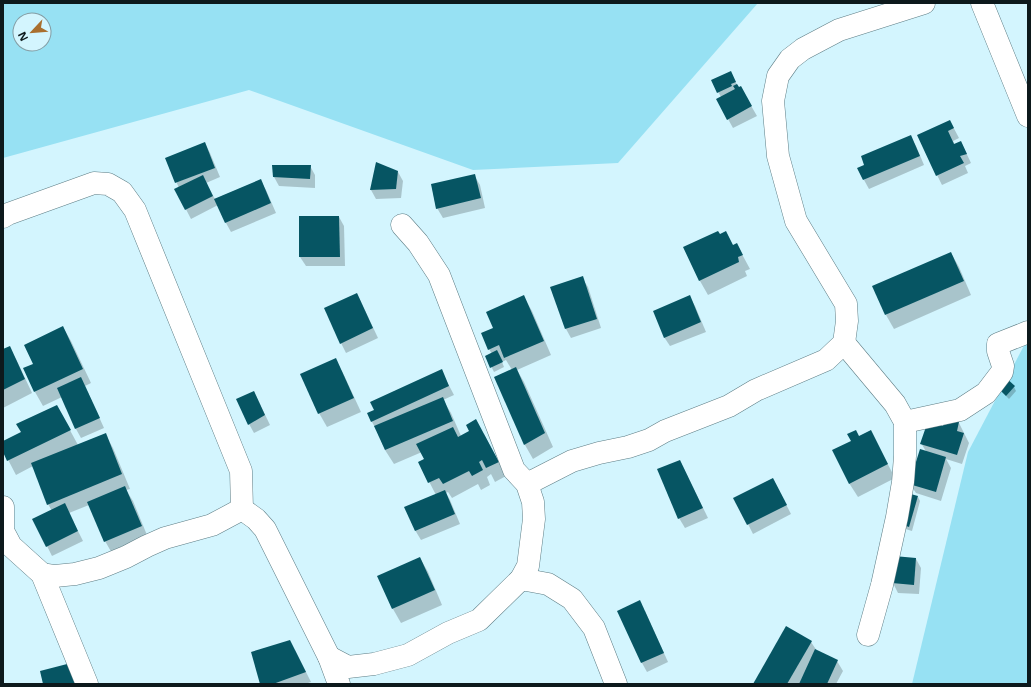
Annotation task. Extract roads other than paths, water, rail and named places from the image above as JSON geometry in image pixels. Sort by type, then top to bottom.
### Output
[{"type":"street","points":[[527,484],[572,461],[599,453],[628,447],[649,440],[665,431],[729,406],[756,390],[826,360],[844,343],[847,321],[846,304],[796,221],[778,156],[773,101],[778,76],[790,60],[803,48],[838,30],[924,3]]},
{"type":"street","points":[[982,3],[1028,116]]},
{"type":"street","points":[[3,217],[94,183],[108,184],[122,192],[135,210],[241,471],[242,510]]},
{"type":"street","points":[[329,657],[348,667],[374,664],[408,655],[448,633],[479,620],[521,580],[528,566],[534,518],[533,502],[527,484],[514,470],[439,275],[418,242],[402,225]]},
{"type":"street","points":[[905,422],[960,410],[986,393],[1002,372],[1003,366],[998,351],[998,344],[1028,332]]},
{"type":"street","points":[[844,343],[895,404],[905,422],[903,482],[897,517],[882,586],[868,635]]},
{"type":"street","points":[[3,507],[4,530],[11,546],[42,574],[87,684]]},
{"type":"street","points":[[42,574],[55,576],[75,574],[100,568],[126,558],[146,546],[165,538],[212,525],[242,510]]},
{"type":"street","points":[[242,510],[256,519],[265,529],[329,657],[339,684]]},
{"type":"street","points":[[521,580],[548,584],[572,599],[594,628],[616,684]]}]
